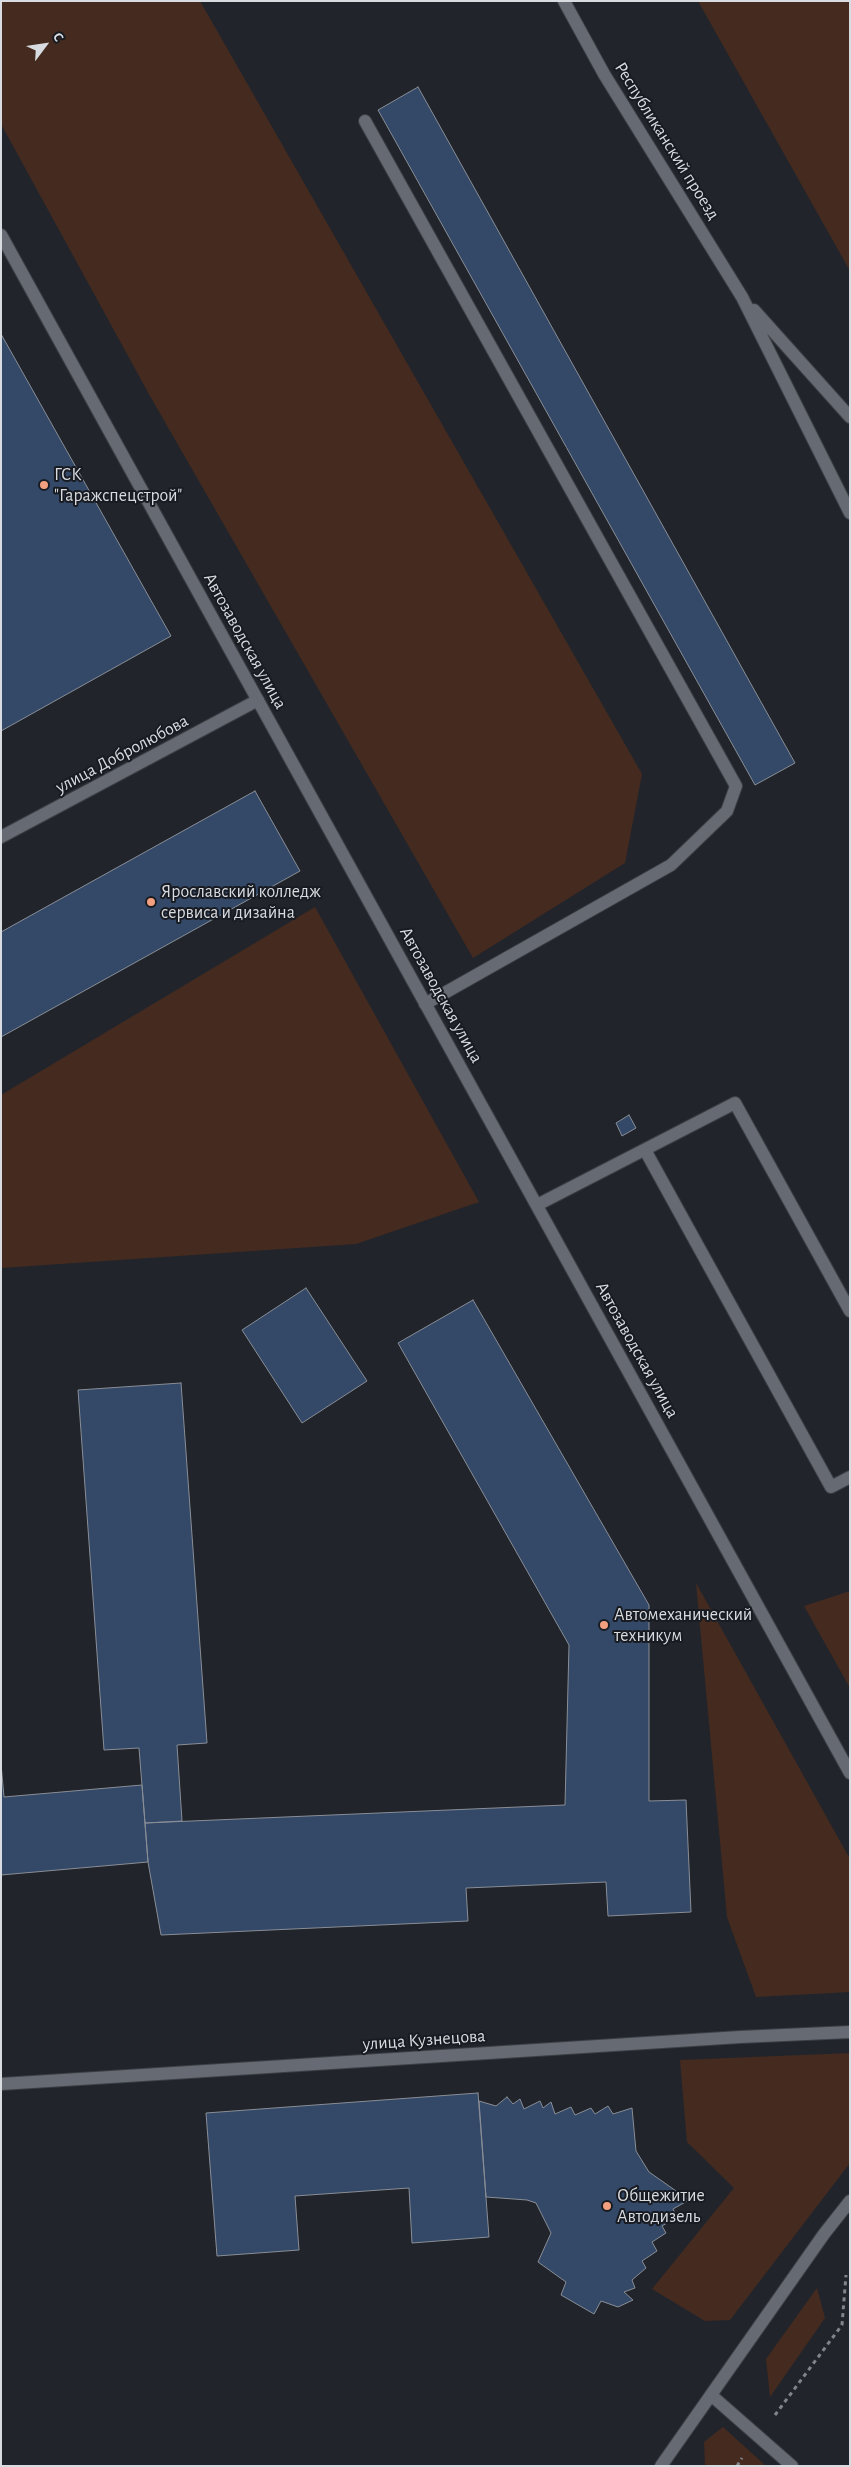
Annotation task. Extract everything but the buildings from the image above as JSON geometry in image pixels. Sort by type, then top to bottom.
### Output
[{"type":"street","name":"Республиканский проезд","points":[[564,1],[604,74],[742,296],[850,513]]},
{"type":"street","points":[[366,121],[736,786],[727,811],[671,865],[425,1004]]},
{"type":"street","name":"Автозаводская улица","points":[[1,235],[850,1773]]},
{"type":"street","name":"Республиканский проезд","points":[[742,296],[850,417]]},
{"type":"street","name":"улица Добролюбова","points":[[1,837],[258,700]]},
{"type":"street","points":[[537,1205],[735,1103],[850,1311]]},
{"type":"street","points":[[645,1150],[831,1487],[850,1477]]},
{"type":"street","name":"улица Кузнецова","points":[[1,2084],[850,2032]]},
{"type":"street","points":[[661,2466],[818,2242],[850,2201]]},
{"type":"street","points":[[711,2395],[792,2466]]},
{"type":"path","points":[[737,2466],[842,2325],[846,2275]]},
{"type":"shaded area","points":[[1,1],[200,1],[642,774],[625,863],[473,958],[150,396],[1,124]]},
{"type":"shaded area","points":[[698,1],[849,1],[850,271]]},
{"type":"shaded area","points":[[315,907],[479,1202],[356,1244],[1,1268],[1,1095]]},
{"type":"shaded area","points":[[696,1583],[850,1859],[850,1992],[756,1997],[727,1917]]},
{"type":"shaded area","points":[[850,1591],[850,1688],[804,1606]]},
{"type":"shaded area","points":[[850,2053],[850,2163],[730,2320],[705,2321],[652,2289],[734,2188],[687,2142],[680,2060]]},
{"type":"shaded area","points":[[817,2288],[825,2318],[770,2397],[766,2359]]},
{"type":"shaded area","points":[[723,2427],[766,2466],[705,2466],[704,2442]]},
{"type":"place","name":"ГСК \"Гаражспецстрой\"","points":[[44,485]]},
{"type":"place","name":"Ярославский колледж сервиса и дизайна","points":[[151,902]]},
{"type":"place","name":"Автомеханический техникум","points":[[604,1625]]},
{"type":"place","name":"Общежитие Автодизель","points":[[607,2206]]}]
